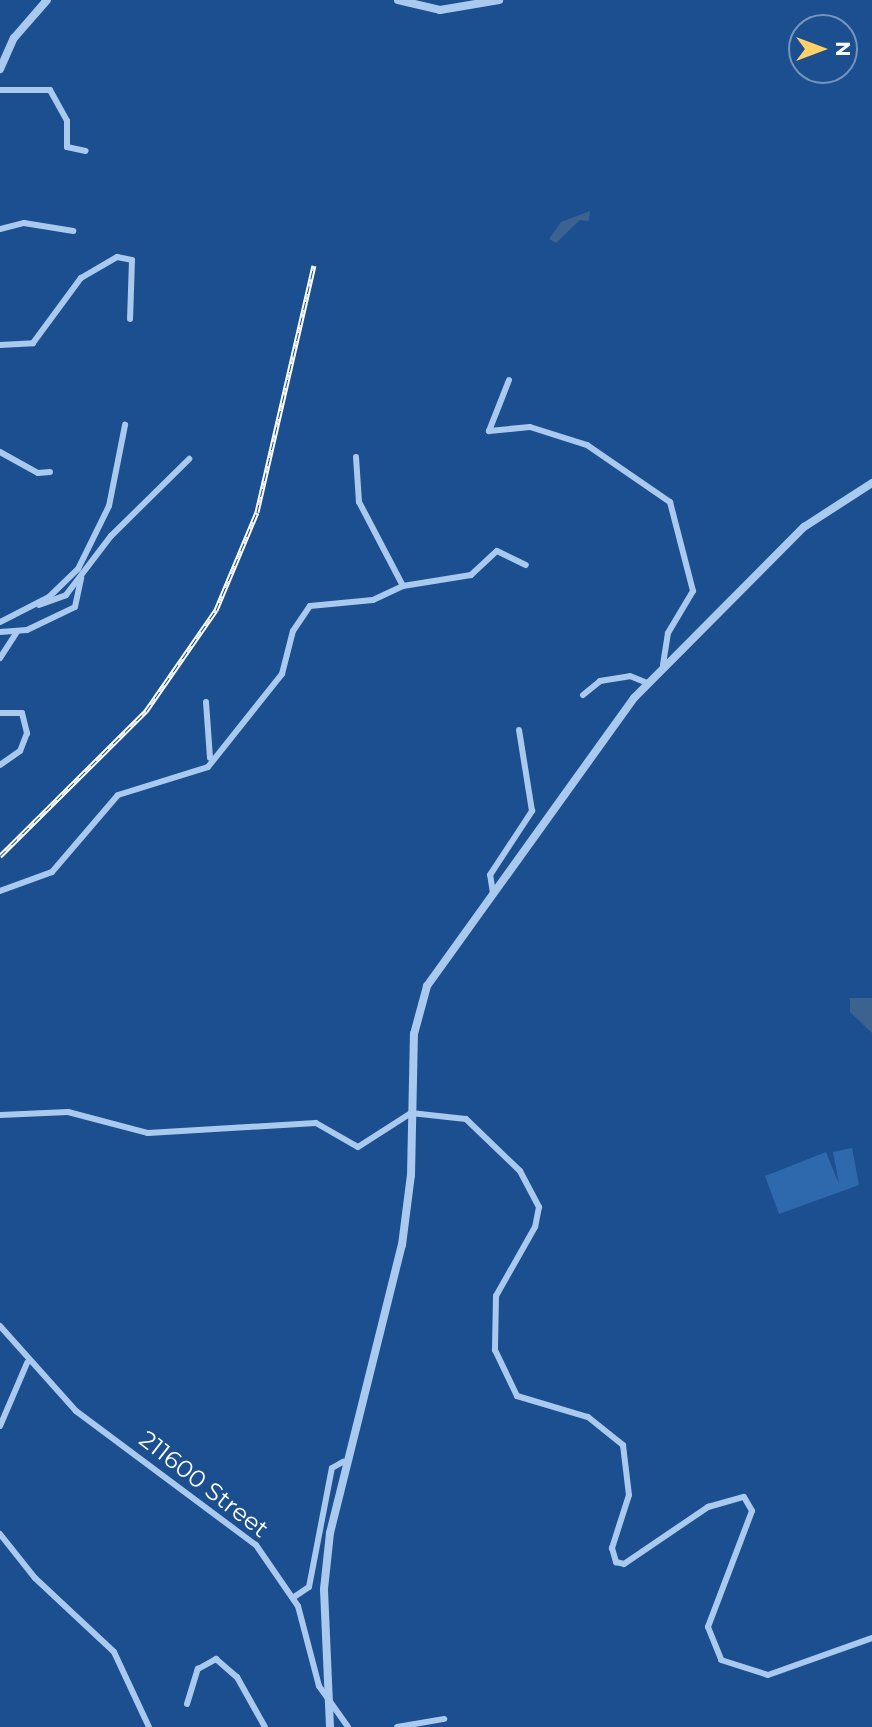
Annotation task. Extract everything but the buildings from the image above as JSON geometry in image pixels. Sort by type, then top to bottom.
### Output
[{"type":"street","points":[[0,69],[14,38],[47,0]]},
{"type":"street","points":[[398,0],[440,10],[499,0]]},
{"type":"street","points":[[0,90],[50,90],[67,121],[67,147],[86,150]]},
{"type":"street","points":[[0,229],[24,223],[73,231]]},
{"type":"street","points":[[0,345],[33,343],[81,278],[117,257],[133,263],[130,319]]},
{"type":"street","points":[[509,380],[489,431],[530,427],[586,444],[670,502],[693,591],[668,633],[663,665]]},
{"type":"street","points":[[0,622],[64,587],[95,541],[125,425]]},
{"type":"street","points":[[0,452],[37,474],[50,472]]},
{"type":"street","points":[[356,457],[359,502],[403,586]]},
{"type":"street","points":[[34,605],[61,599],[81,578],[111,536],[189,459]]},
{"type":"street","points":[[330,1727],[324,1589],[344,1462],[402,1245],[419,1007],[438,968],[647,683],[804,527],[872,483]]},
{"type":"street","points":[[0,891],[52,872],[118,795],[208,767],[282,674],[305,610],[373,600],[403,586],[471,575],[496,551],[526,565]]},
{"type":"street","points":[[0,632],[16,633],[75,607],[81,578]]},
{"type":"street","points":[[0,657],[16,633]]},
{"type":"street","points":[[583,695],[600,681],[630,676],[647,683]]},
{"type":"street","points":[[206,702],[213,735],[208,767]]},
{"type":"street","points":[[0,713],[22,713],[27,733],[20,751],[0,765]]},
{"type":"street","points":[[493,893],[490,875],[532,811],[519,730]]},
{"type":"street","points":[[0,1115],[68,1112],[148,1133],[316,1123],[358,1147],[411,1113],[466,1119],[536,1195],[535,1227],[496,1296],[492,1339],[517,1396],[588,1417],[623,1445],[629,1495],[612,1548],[616,1562],[624,1564],[708,1507],[744,1497],[752,1511],[708,1627],[722,1660],[768,1675],[872,1638]]},
{"type":"street","name":"211600 Street","points":[[0,1326],[27,1363],[76,1412],[256,1545],[294,1597],[330,1709]]},
{"type":"street","points":[[0,1426],[27,1363]]},
{"type":"street","points":[[294,1597],[309,1587],[332,1468],[344,1462]]},
{"type":"street","points":[[0,1534],[35,1578],[114,1652],[149,1727]]},
{"type":"street","points":[[187,1704],[198,1669],[216,1659],[230,1666],[265,1727]]},
{"type":"street","points":[[330,1709],[348,1727]]},
{"type":"street","points":[[397,1727],[444,1719]]},
{"type":"shaded area","points":[[590,211],[589,221],[580,220],[556,243],[549,239],[561,222]]},
{"type":"shaded area","points":[[850,998],[872,998],[872,1033],[850,1012]]},
{"type":"shaded area","points":[[852,1148],[859,1185],[779,1214],[765,1176],[826,1152],[839,1184],[833,1152]]},
{"type":"railway","points":[[0,856],[146,711],[216,610],[257,512],[314,265]]}]
